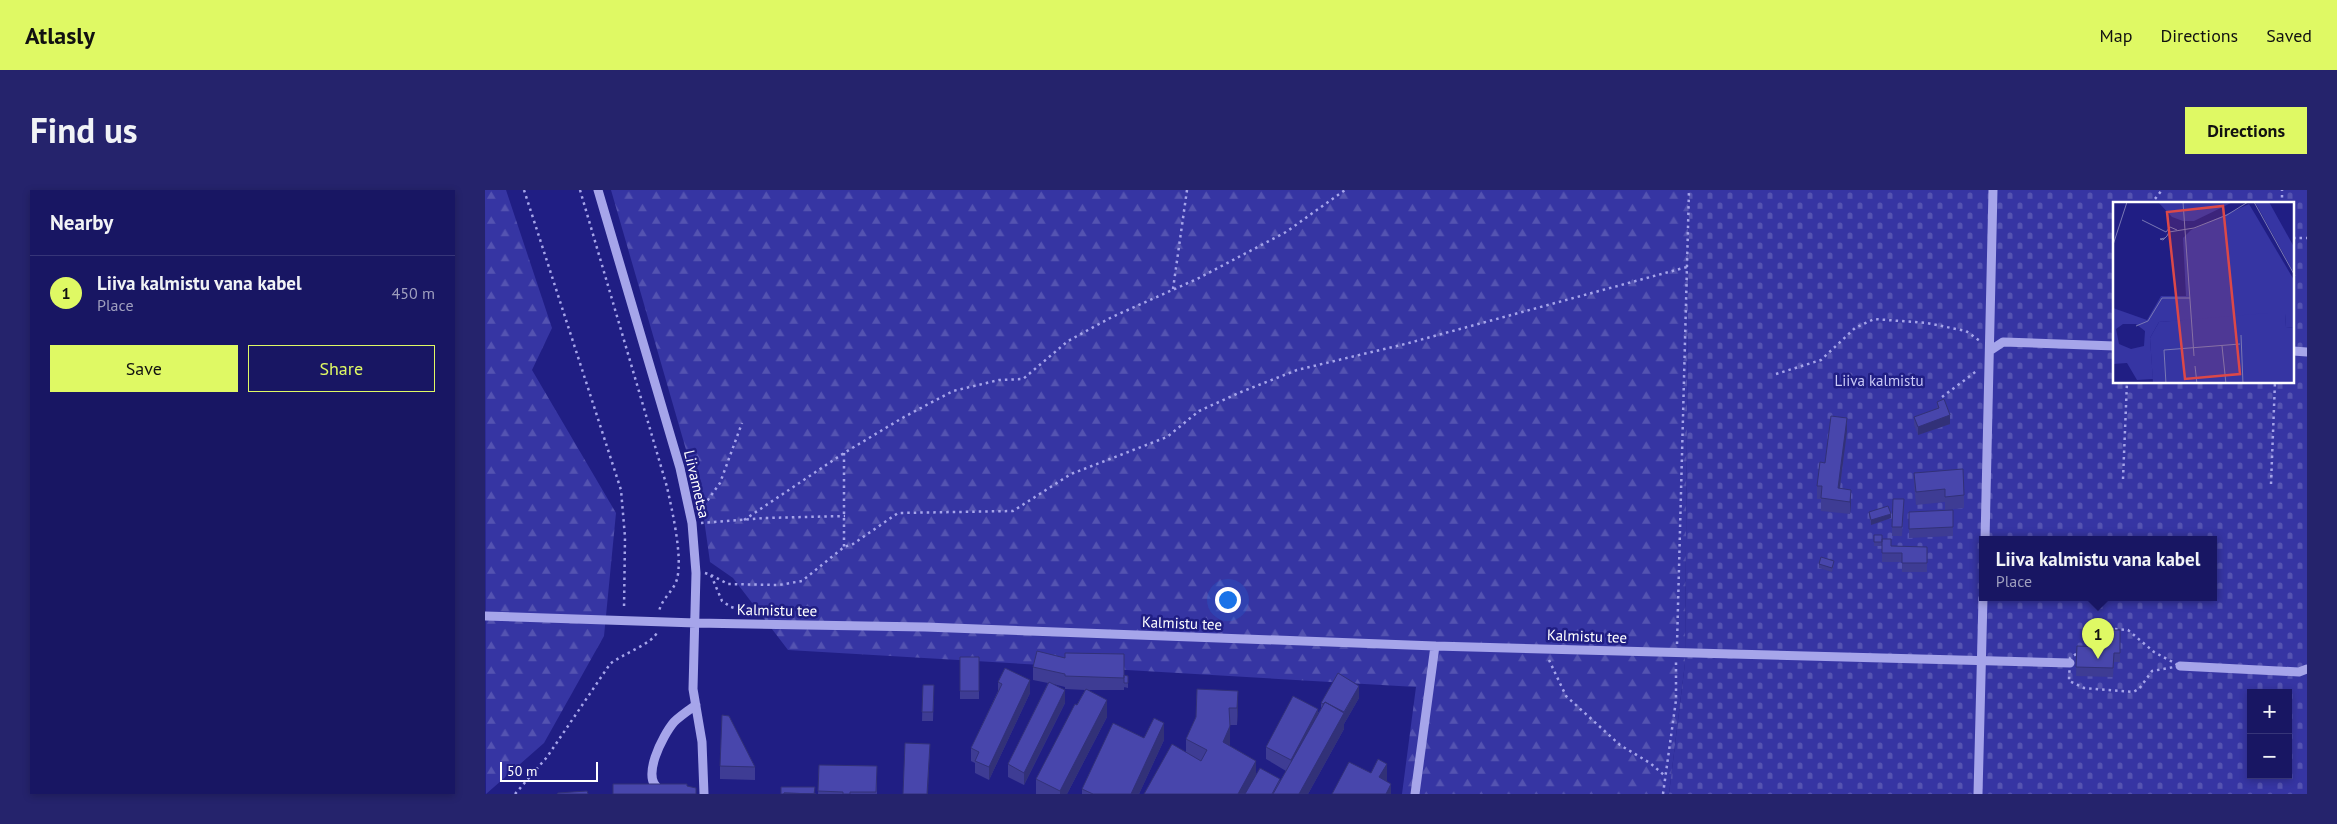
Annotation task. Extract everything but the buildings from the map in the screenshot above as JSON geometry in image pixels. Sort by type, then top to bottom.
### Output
[{"type":"street","name":"Liivametsa","points":[[598,190],[680,468],[692,524],[696,573],[693,689],[702,742],[701,794]]},
{"type":"street","points":[[1985,536],[1989,361],[1991,350],[1993,190]]},
{"type":"street","points":[[1991,350],[2003,342],[2113,346]]},
{"type":"street","points":[[1978,794],[1983,601]]},
{"type":"street","name":"Kalmistu tee","points":[[485,616],[623,619],[696,623],[925,627],[1435,646],[2070,664]]},
{"type":"street","points":[[1415,794],[1435,646]]},
{"type":"street","points":[[2180,666],[2299,672],[2307,669]]},
{"type":"street","points":[[675,792],[665,792],[656,788],[652,782],[652,768],[659,745],[674,722],[696,705]]},
{"type":"path","points":[[524,190],[621,490],[625,537],[623,619]]},
{"type":"path","points":[[515,794],[547,757],[611,664],[624,654],[652,641],[656,636],[661,605],[675,584],[679,572],[674,522],[667,487],[580,190]]},
{"type":"path","points":[[1173,289],[1187,190]]},
{"type":"path","points":[[744,520],[844,453],[953,390],[999,380],[1023,379],[1068,340],[1112,317],[1197,279],[1286,232],[1345,190]]},
{"type":"path","points":[[1663,794],[1664,775],[1676,700],[1689,190]]},
{"type":"path","points":[[2153,202],[2163,190]]},
{"type":"path","points":[[696,573],[711,575],[728,584],[779,585],[802,581],[844,547],[853,544],[898,513],[1013,511],[1071,474],[1167,437],[1199,411],[1297,370],[1405,344],[1687,267]]},
{"type":"path","points":[[1776,374],[1821,360],[1855,328],[1874,320],[1927,323],[1966,331],[1991,350]]},
{"type":"path","points":[[1942,397],[1989,361]]},
{"type":"path","points":[[2123,479],[2127,384]]},
{"type":"path","points":[[2271,484],[2275,384]]},
{"type":"path","points":[[692,524],[719,483],[743,423]]},
{"type":"path","points":[[844,453],[844,547]]},
{"type":"path","points":[[692,524],[845,516]]},
{"type":"path","points":[[711,575],[722,601],[731,607],[751,611],[754,623]]},
{"type":"path","points":[[2115,629],[2128,630],[2154,652],[2180,666],[2151,671],[2139,689],[2133,692],[2084,688],[2069,681],[2070,658],[2104,636],[2107,632],[2115,629]]},
{"type":"path","points":[[1543,649],[1566,696],[1620,745],[1650,763],[1664,775]]},
{"type":"green space","points":[[485,190],[506,190],[552,328],[532,370],[616,513],[604,636],[544,743],[486,794]]},
{"type":"green space","points":[[611,190],[1689,190],[1685,663],[1669,794],[1402,794],[1416,687],[788,650],[733,578],[710,562],[702,505]]},
{"type":"green space","name":"Liiva kalmistu","points":[[1689,190],[2307,190],[2307,794],[1669,794],[1685,663]]},
{"type":"place","name":"Liiva kalmistu vana kabel","points":[[2098,659]]}]
